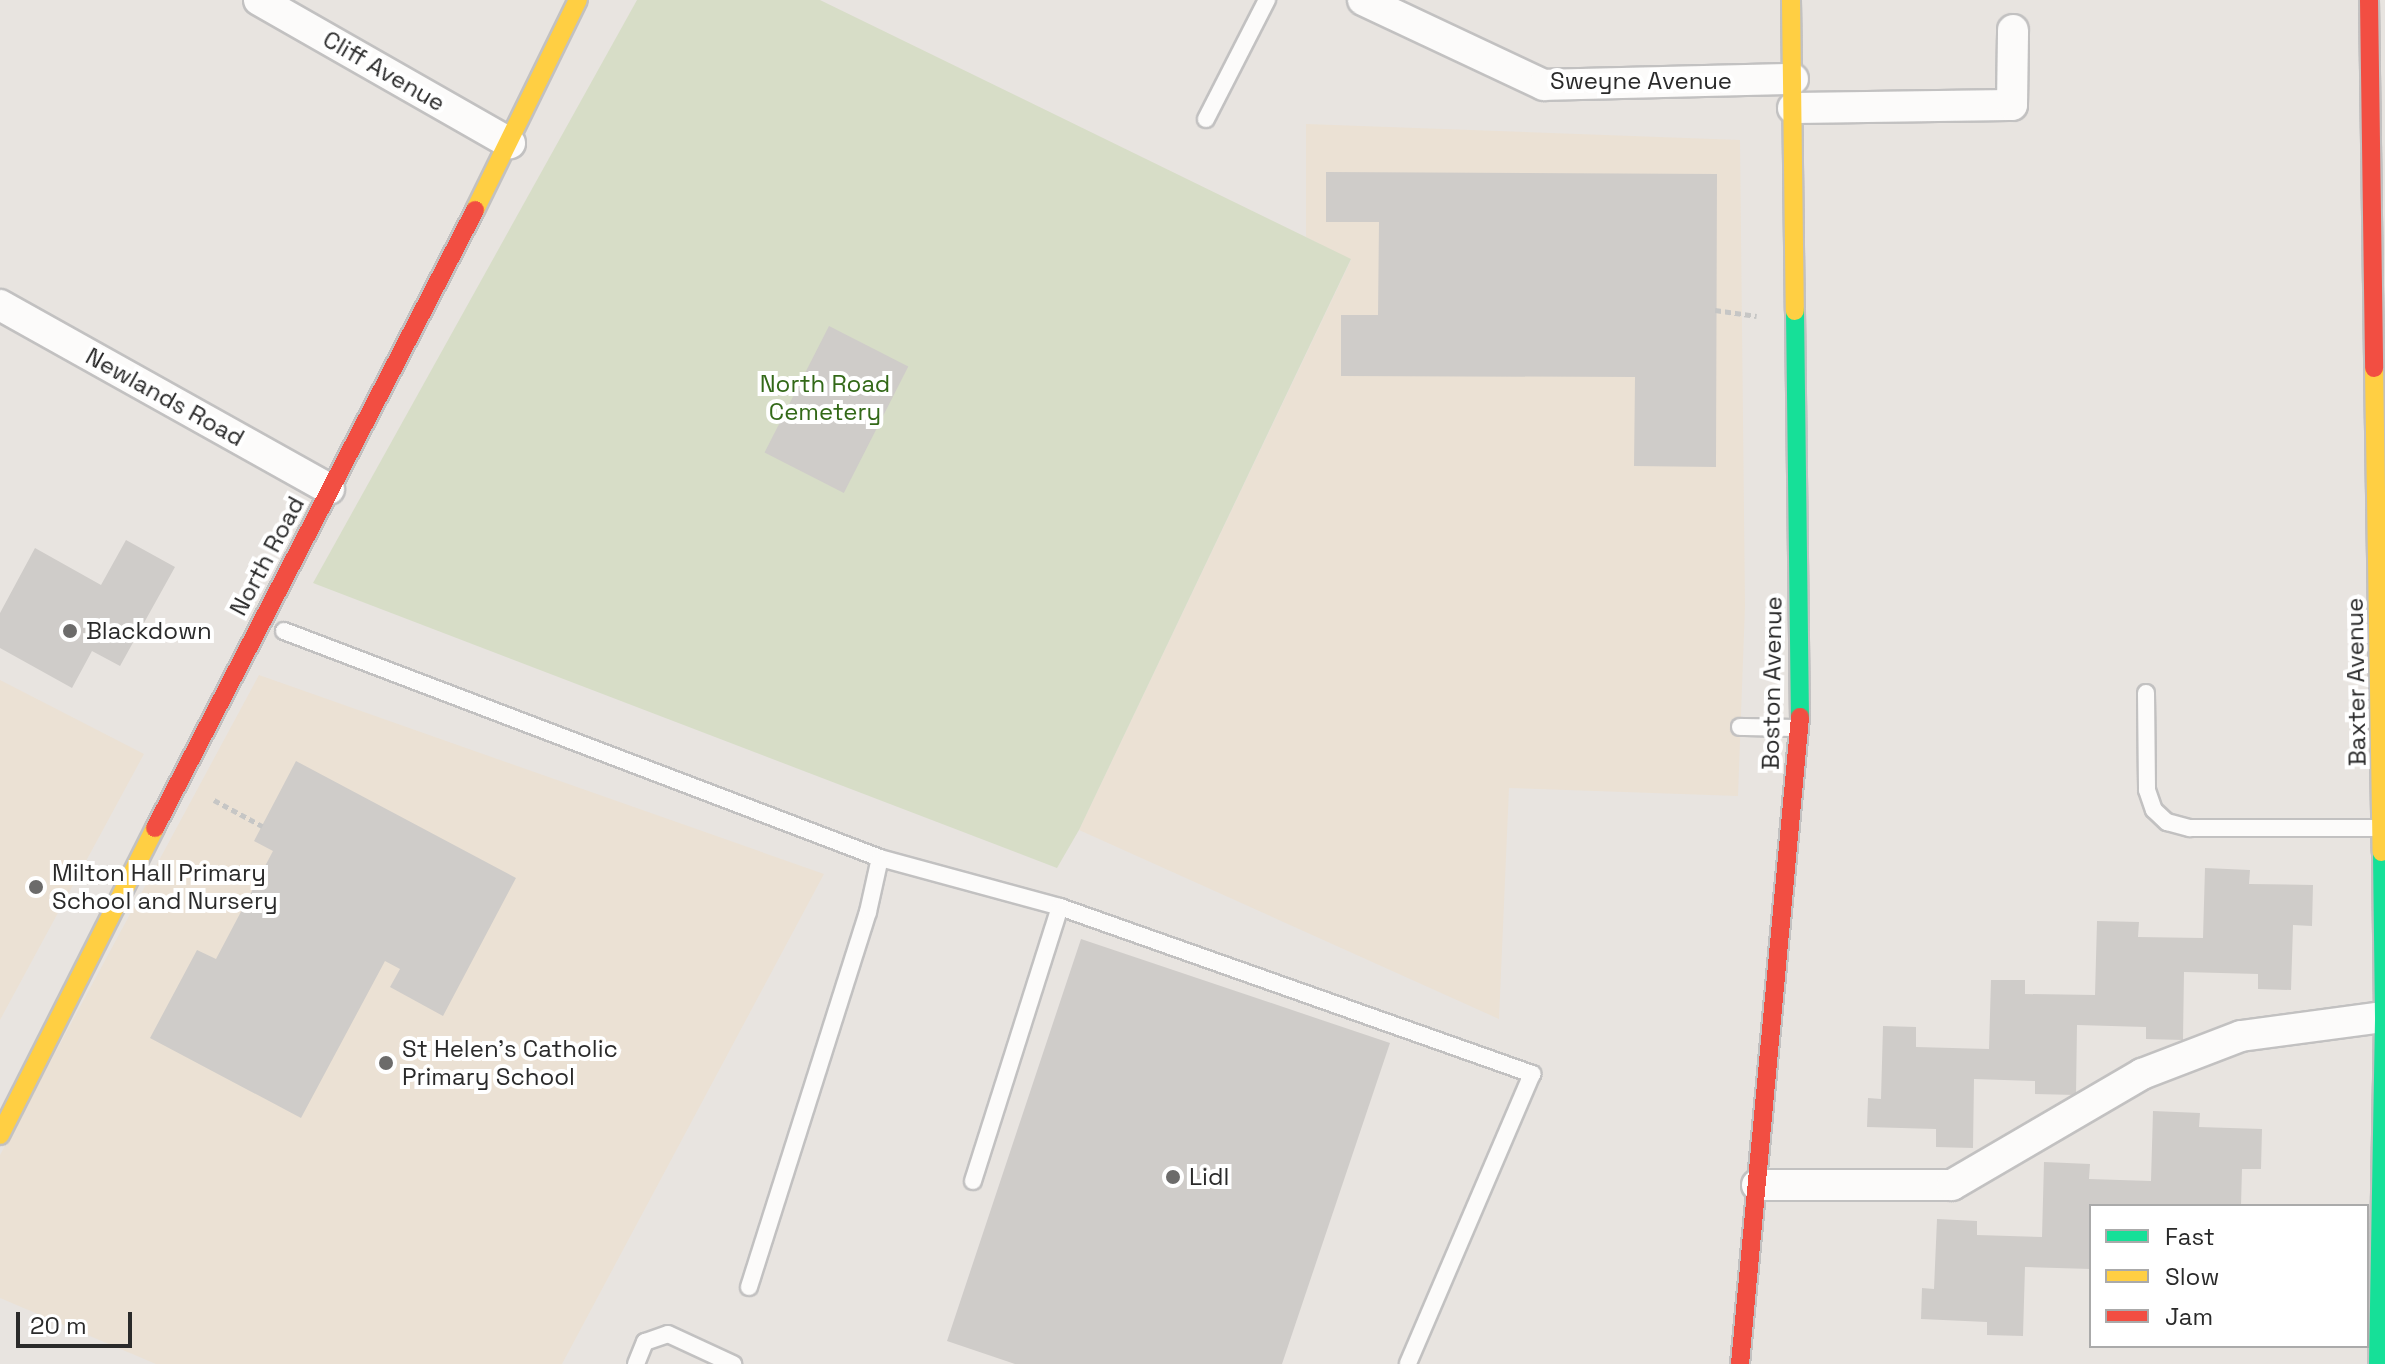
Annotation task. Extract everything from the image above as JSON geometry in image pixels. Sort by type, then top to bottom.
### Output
[{"type":"street","name":"Cliff Avenue","points":[[259,0],[510,143]]},
{"type":"street","name":"North Road","points":[[0,1135],[329,489],[510,143],[578,0]]},
{"type":"street","name":"Sweyne Avenue","points":[[1363,0],[1544,85],[2012,105],[2013,30]]},
{"type":"street","name":"Boston Avenue","points":[[1740,1364],[1800,728],[1791,0]]},
{"type":"street","name":"Baxter Avenue","points":[[2369,0],[2368,86],[2381,419],[2384,1017],[2383,1254],[2378,1364]]},
{"type":"street","name":"Newlands Road","points":[[0,305],[329,489]]},
{"type":"street","points":[[1757,1185],[1952,1185],[2156,1069],[2241,1036],[2384,1017]]},
{"type":"lane","points":[[1206,119],[1267,0]]},
{"type":"lane","points":[[284,631],[880,858],[1060,907],[1532,1074],[1408,1364]]},
{"type":"lane","points":[[2146,693],[2147,790],[2154,810],[2167,822],[2190,828],[2382,828]]},
{"type":"lane","points":[[1740,727],[1800,728]]},
{"type":"lane","points":[[749,1287],[868,912],[880,858]]},
{"type":"lane","points":[[973,1181],[1060,907]]},
{"type":"lane","points":[[636,1364],[645,1342],[668,1334],[733,1364]]},
{"type":"path","points":[[179,781],[262,826]]},
{"type":"shaded area","points":[[1306,124],[1740,140],[1745,606],[1738,796],[1509,788],[1499,1019],[1079,830],[1351,260],[1306,237]]},
{"type":"shaded area","name":"St Helen's Catholic Primary School","points":[[259,675],[824,874],[562,1364],[156,1364],[0,1298],[0,1155]]},
{"type":"shaded area","name":"Milton Hall Primary School and Nursery","points":[[0,680],[144,754],[0,1020]]},
{"type":"green space","name":"North Road Cemetery","points":[[637,0],[820,0],[1351,259],[1079,830],[1057,868],[313,583]]},
{"type":"building","points":[[1326,172],[1717,174],[1716,467],[1634,466],[1635,377],[1341,376],[1341,315],[1378,315],[1379,222],[1326,222]]},
{"type":"building","points":[[829,326],[908,366],[844,493],[765,453]]},
{"type":"building","name":"Blackdown","points":[[126,540],[175,567],[120,666],[92,651],[72,688],[0,648],[0,613],[35,548],[101,585]]},
{"type":"building","points":[[296,761],[516,878],[443,1016],[390,987],[400,969],[385,961],[301,1118],[150,1038],[197,950],[216,959],[273,851],[254,841]]},
{"type":"building","points":[[2205,868],[2250,870],[2249,884],[2313,885],[2312,926],[2293,925],[2291,990],[2258,989],[2258,974],[2184,972],[2183,1040],[2146,1039],[2146,1027],[2077,1025],[2076,1095],[2035,1094],[2035,1081],[1974,1079],[1973,1148],[1936,1147],[1936,1129],[1867,1127],[1868,1098],[1881,1099],[1883,1026],[1916,1027],[1916,1047],[1989,1049],[1991,980],[2025,980],[2025,994],[2095,995],[2097,921],[2139,922],[2138,937],[2203,938]]},
{"type":"building","name":"Lidl","points":[[1081,939],[1390,1043],[1282,1364],[1015,1364],[947,1341]]},
{"type":"building","points":[[2153,1111],[2200,1113],[2199,1127],[2262,1129],[2261,1169],[2242,1169],[2241,1204],[2089,1204],[2089,1269],[2025,1267],[2023,1336],[1987,1335],[1987,1322],[1921,1319],[1922,1288],[1934,1289],[1937,1219],[1977,1221],[1977,1235],[2042,1237],[2044,1162],[2090,1164],[2089,1179],[2151,1181]]},
{"type":"traffic: fast","points":[[1795,311],[1800,717]]},
{"type":"traffic: fast","points":[[2378,1364],[2384,1017],[2382,852]]},
{"type":"traffic: slow","points":[[475,210],[578,0]]},
{"type":"traffic: slow","points":[[1791,0],[1795,311]]},
{"type":"traffic: slow","points":[[2374,368],[2382,852]]},
{"type":"traffic: slow","points":[[0,1135],[155,828]]},
{"type":"traffic: jam","points":[[2369,0],[2374,368]]},
{"type":"traffic: jam","points":[[155,828],[475,210]]},
{"type":"traffic: jam","points":[[1740,1364],[1800,717]]},
{"type":"place","name":"Blackdown","points":[[70,631]]},
{"type":"place","name":"Milton Hall Primary School and Nursery","points":[[36,887]]},
{"type":"place","name":"St Helen's Catholic Primary School","points":[[386,1063]]},
{"type":"place","name":"Lidl","points":[[1173,1177]]}]
